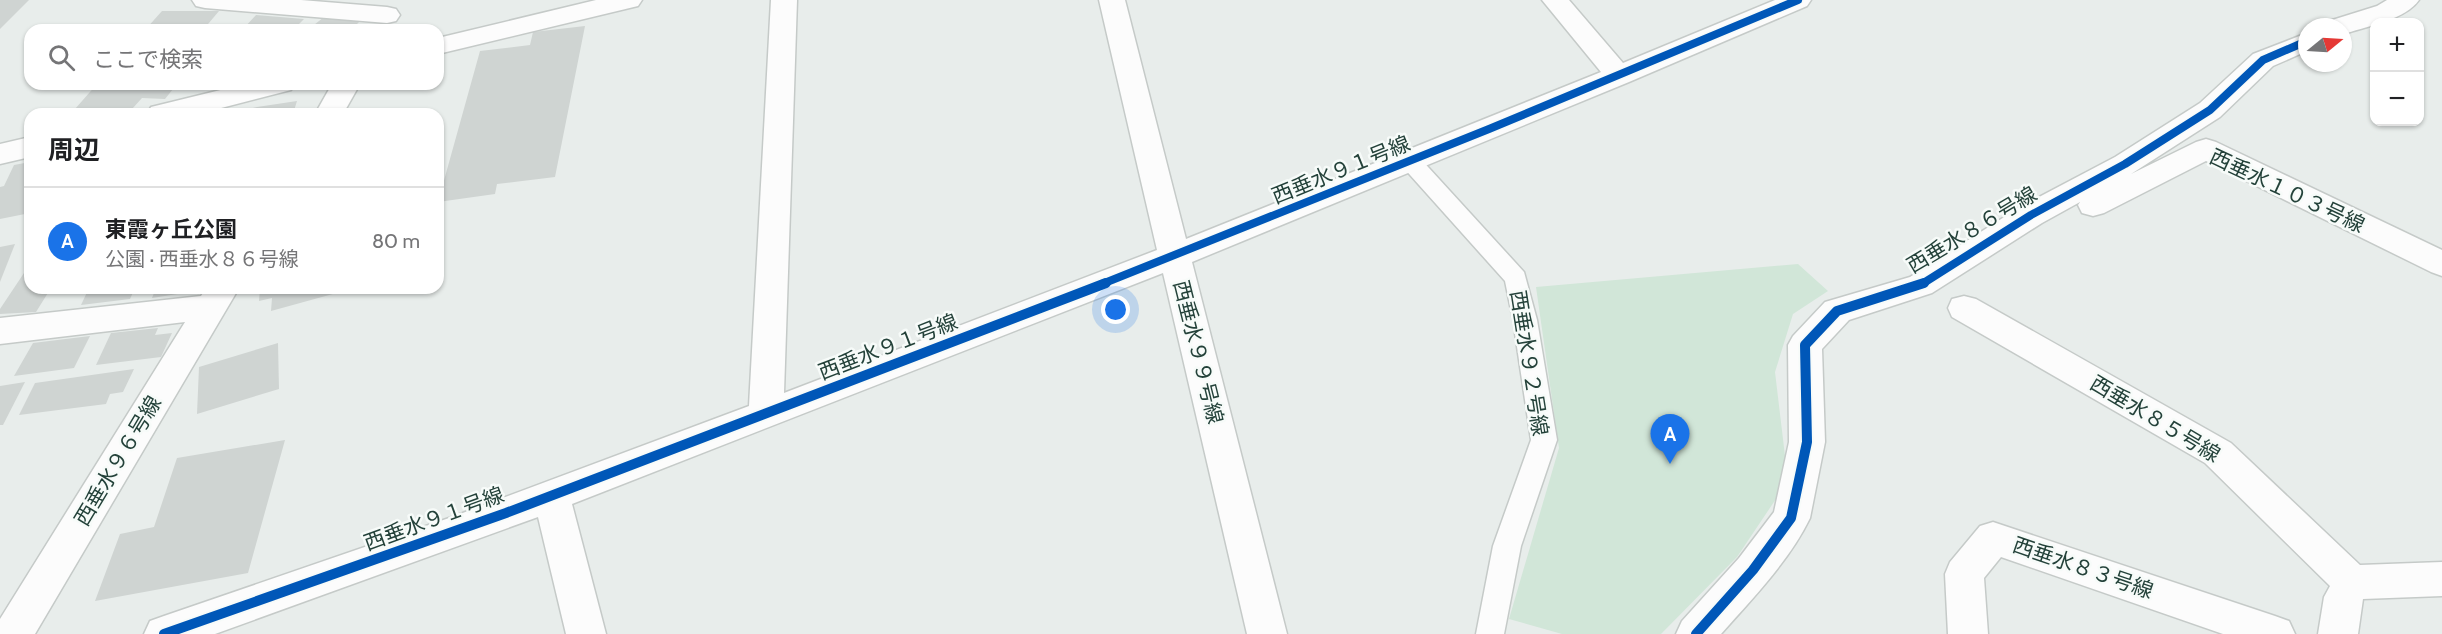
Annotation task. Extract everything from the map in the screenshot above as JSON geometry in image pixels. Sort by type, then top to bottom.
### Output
[{"type":"street","points":[[205,0],[387,15]]},
{"type":"street","points":[[444,45],[628,0]]},
{"type":"street","points":[[766,413],[784,0]]},
{"type":"street","name":"西垂水９９号線","points":[[1112,0],[1267,634]]},
{"type":"street","points":[[1555,0],[1619,76]]},
{"type":"street","name":"西垂水９１号線","points":[[164,634],[552,496],[1175,257],[1619,76],[1798,0]]},
{"type":"street","points":[[2352,23],[2386,12],[2406,0]]},
{"type":"street","name":"西垂水８６号線","points":[[1696,634],[1753,570],[1791,518],[1807,442],[1805,345],[1837,311],[1921,285],[2031,215],[2134,158],[2210,110],[2263,60],[2298,45]]},
{"type":"street","points":[[185,108],[257,90]]},
{"type":"street","points":[[332,108],[343,90]]},
{"type":"street","points":[[0,154],[24,148]]},
{"type":"street","name":"西垂水１０３号線","points":[[2031,215],[2077,213],[2206,149],[2442,264]]},
{"type":"street","points":[[0,331],[217,297]]},
{"type":"street","name":"西垂水９６号線","points":[[13,634],[217,297]]},
{"type":"street","name":"西垂水８５号線","points":[[1964,308],[2218,453],[2352,582]]},
{"type":"street","points":[[552,496],[586,634]]},
{"type":"street","name":"西垂水８３号線","points":[[1968,634],[1964,574],[1993,538],[2275,634]]},
{"type":"street","points":[[2338,634],[2344,597],[2352,582],[2442,579]]},
{"type":"lane","name":"西垂水９２号線","points":[[1410,161],[1516,278],[1525,320],[1544,440],[1507,546],[1490,634]]},
{"type":"green space","points":[[1798,264],[1828,291],[1793,314],[1775,372],[1788,481],[1737,557],[1661,634],[1562,634],[1509,619],[1559,448],[1536,287]]},
{"type":"building","points":[[0,0],[29,0],[0,29]]},
{"type":"building","points":[[162,11],[219,11],[208,24],[150,24]]},
{"type":"building","points":[[256,15],[304,19],[299,24],[248,24]]},
{"type":"building","points":[[324,17],[360,21],[357,24],[315,24]]},
{"type":"building","points":[[585,26],[555,177],[497,184],[495,194],[444,201],[444,180],[480,51],[530,45],[533,32]]},
{"type":"building","points":[[92,90],[172,90],[165,99],[142,98],[133,108],[76,108]]},
{"type":"building","points":[[297,101],[295,108],[253,108]]},
{"type":"building","points":[[24,163],[24,214],[0,219],[0,187],[4,186],[14,165]]},
{"type":"building","points":[[15,244],[0,282],[0,247]]},
{"type":"building","points":[[24,273],[24,294],[47,294],[36,312],[0,314],[0,309]]},
{"type":"building","points":[[86,294],[132,294],[130,299],[81,305]]},
{"type":"building","points":[[154,294],[178,294],[152,298]]},
{"type":"building","points":[[260,294],[333,294],[271,311],[272,298],[259,301]]},
{"type":"building","points":[[158,328],[155,335],[172,333],[161,357],[96,365],[111,333]]},
{"type":"building","points":[[90,336],[74,368],[14,376],[33,343]]},
{"type":"building","points":[[278,343],[279,389],[197,414],[199,367]]},
{"type":"building","points":[[134,369],[123,392],[110,394],[106,404],[19,415],[35,383]]},
{"type":"building","points":[[25,382],[3,425],[0,425],[0,386]]},
{"type":"building","points":[[285,440],[248,573],[95,601],[120,534],[154,527],[177,458]]},
{"type":"cycle path","points":[[164,634],[506,513],[1023,316],[1489,129],[1798,0]]},
{"type":"cycle path","points":[[1696,634],[1753,570],[1791,518],[1807,442],[1805,345],[1837,311],[1921,285],[2031,215],[2125,164],[2210,110],[2263,60],[2298,45]]},
{"type":"place","name":"東霞ヶ丘公園","points":[[1670,464]]}]
